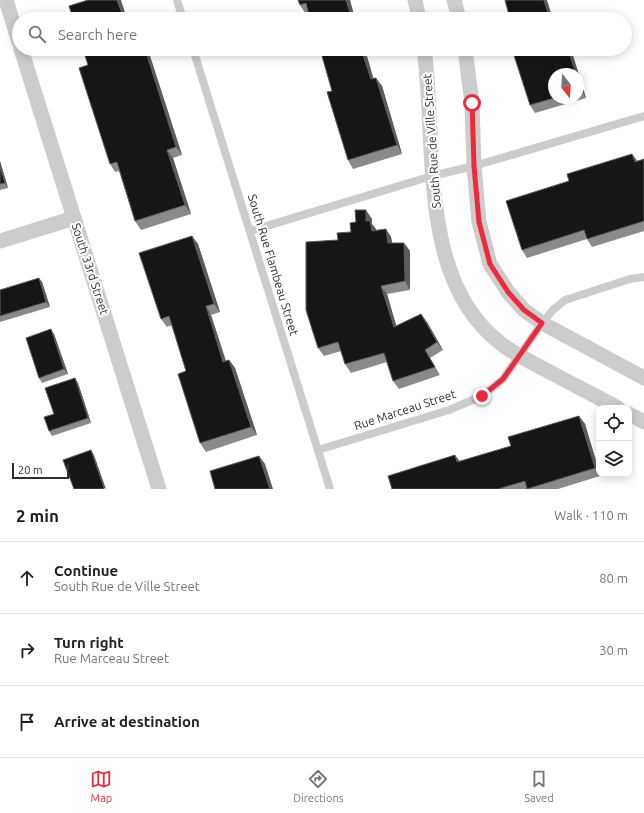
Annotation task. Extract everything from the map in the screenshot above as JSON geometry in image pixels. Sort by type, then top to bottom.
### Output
[{"type":"street","points":[[6,0],[12,19]]},
{"type":"street","points":[[415,0],[418,12]]},
{"type":"street","points":[[454,0],[457,12]]},
{"type":"street","name":"South 33rd Street","points":[[23,56],[159,489]]},
{"type":"street","name":"South Rue de Ville Street","points":[[425,56],[432,176],[440,236],[452,279],[463,300],[476,319],[498,342],[520,356],[612,405]]},
{"type":"street","points":[[466,56],[472,103],[474,166],[479,222],[490,264],[512,296],[524,310],[542,323],[644,378]]},
{"type":"street","points":[[0,241],[74,218]]},
{"type":"street","points":[[632,416],[644,422]]},
{"type":"lane","points":[[177,0],[181,12]]},
{"type":"lane","name":"South Rue Flambeau Street","points":[[195,56],[330,489]]},
{"type":"lane","points":[[250,231],[432,176],[474,166],[644,116]]},
{"type":"lane","name":"Rue Marceau Street","points":[[318,450],[449,410],[482,396],[503,379],[542,323],[553,310],[565,300],[630,279],[644,277]]},
{"type":"building","points":[[88,0],[117,0],[121,12],[71,12],[69,6]]},
{"type":"building","points":[[298,0],[346,0],[350,12],[308,12],[306,3],[300,5]]},
{"type":"building","points":[[505,0],[544,0],[548,12],[508,12]]},
{"type":"building","points":[[85,56],[147,56],[176,147],[167,150],[185,205],[135,221],[117,162],[110,164],[79,68],[88,65]]},
{"type":"building","points":[[322,56],[363,56],[371,79],[376,78],[397,145],[348,160],[327,92],[332,91]]},
{"type":"building","points":[[514,56],[570,56],[574,68],[548,68],[548,100],[530,105]]},
{"type":"building","points":[[632,154],[635,162],[644,159],[644,221],[587,239],[584,230],[522,250],[506,201],[569,181],[567,174]]},
{"type":"building","points":[[0,167],[5,183],[0,184]]},
{"type":"building","points":[[355,210],[366,210],[366,221],[370,221],[372,231],[386,229],[388,243],[404,243],[405,281],[381,286],[394,327],[421,314],[437,342],[425,350],[435,367],[393,381],[384,353],[345,364],[338,342],[318,348],[306,310],[306,242],[338,240],[337,233],[351,232],[350,223],[356,222]]},
{"type":"building","points":[[192,236],[214,304],[206,306],[223,362],[229,360],[251,427],[200,443],[178,374],[186,371],[169,316],[161,319],[139,253]]},
{"type":"building","points":[[39,278],[46,302],[0,316],[0,290]]},
{"type":"building","points":[[51,329],[64,369],[39,378],[26,338]]},
{"type":"building","points":[[75,378],[88,418],[49,431],[44,417],[54,414],[45,388]]},
{"type":"building","points":[[579,416],[595,468],[527,489],[525,481],[498,489],[392,489],[388,476],[455,455],[457,462],[511,446],[508,437]]},
{"type":"building","points":[[91,450],[104,488],[74,489],[63,460]]},
{"type":"building","points":[[259,456],[270,489],[215,489],[210,471]]},
{"type":"route","points":[[472,103],[474,166],[479,222],[490,264],[508,292],[524,310],[542,323],[503,379],[482,396]]}]
